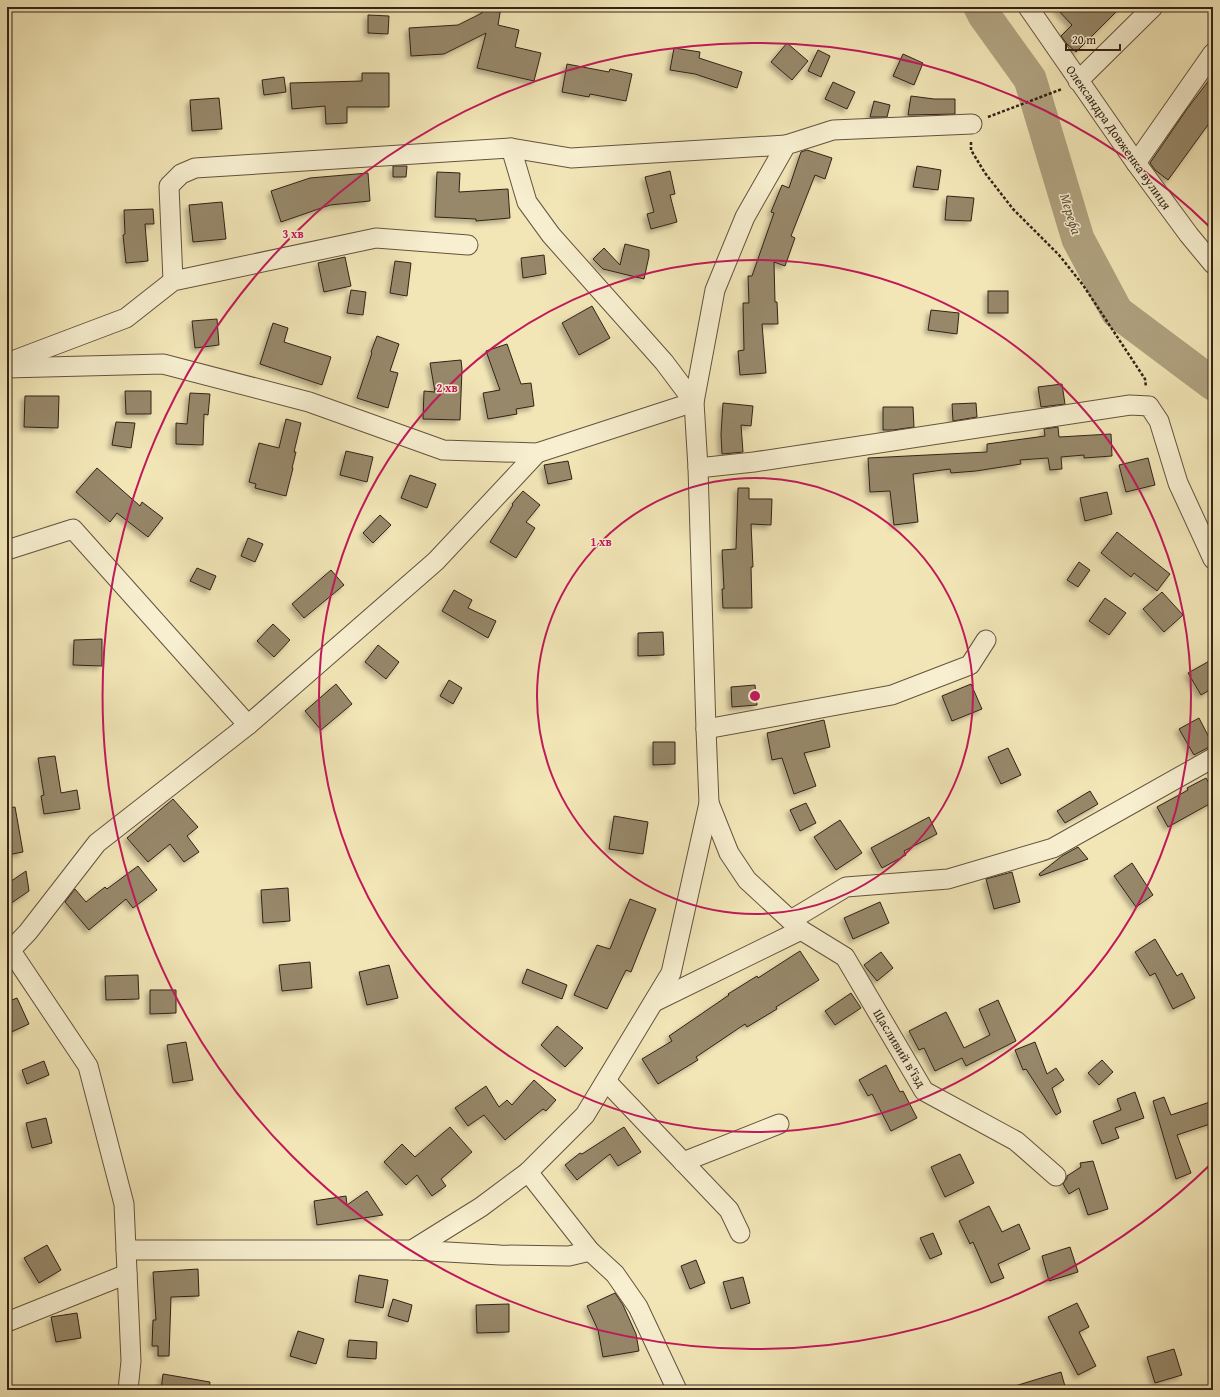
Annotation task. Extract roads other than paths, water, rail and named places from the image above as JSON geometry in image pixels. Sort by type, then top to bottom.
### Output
[{"type":"street","name":"Олександра Довженка вулиця","points":[[1028,7],[1136,163],[1189,235],[1213,264]]},
{"type":"street","points":[[1078,81],[1153,7]]},
{"type":"street","points":[[1136,163],[1213,53]]},
{"type":"street","points":[[173,281],[169,186],[181,174],[195,168],[511,148],[571,158],[786,145],[833,130],[972,124]]},
{"type":"street","points":[[412,1250],[481,1206],[528,1172],[585,1115],[671,973],[709,802],[698,468],[694,402],[715,290],[745,217],[786,145]]},
{"type":"street","points":[[511,148],[527,202],[551,235],[664,362],[694,402]]},
{"type":"street","points":[[7,363],[126,318],[173,281],[376,238],[468,245]]},
{"type":"street","points":[[7,368],[163,364],[309,402],[443,450],[537,453],[694,402]]},
{"type":"street","points":[[698,468],[770,460],[1130,405],[1149,406],[1159,421],[1178,483],[1213,559]]},
{"type":"street","points":[[128,1390],[131,1361],[124,1204],[88,1066],[8,950],[28,932],[97,843],[248,725],[436,561],[537,453]]},
{"type":"street","points":[[7,550],[73,529],[248,725]]},
{"type":"street","points":[[706,729],[892,695],[970,665],[986,640]]},
{"type":"street","points":[[654,1002],[796,925],[846,887],[948,879],[1053,848],[1213,758]]},
{"type":"street","name":"Щасливий в'їзд","points":[[709,802],[729,853],[747,880],[796,925],[845,957],[924,1091],[1016,1141],[1056,1176]]},
{"type":"street","points":[[606,1081],[729,1210],[740,1233]]},
{"type":"street","points":[[684,1162],[779,1124]]},
{"type":"street","points":[[528,1172],[590,1251],[615,1274],[638,1307],[677,1390]]},
{"type":"street","points":[[126,1250],[412,1250],[500,1255],[569,1256],[590,1251]]},
{"type":"street","points":[[7,1322],[127,1274]]},
{"type":"waterway","name":"Мерефа","points":[[980,7],[984,15],[1030,79],[1078,239],[1117,312],[1213,384]]}]
